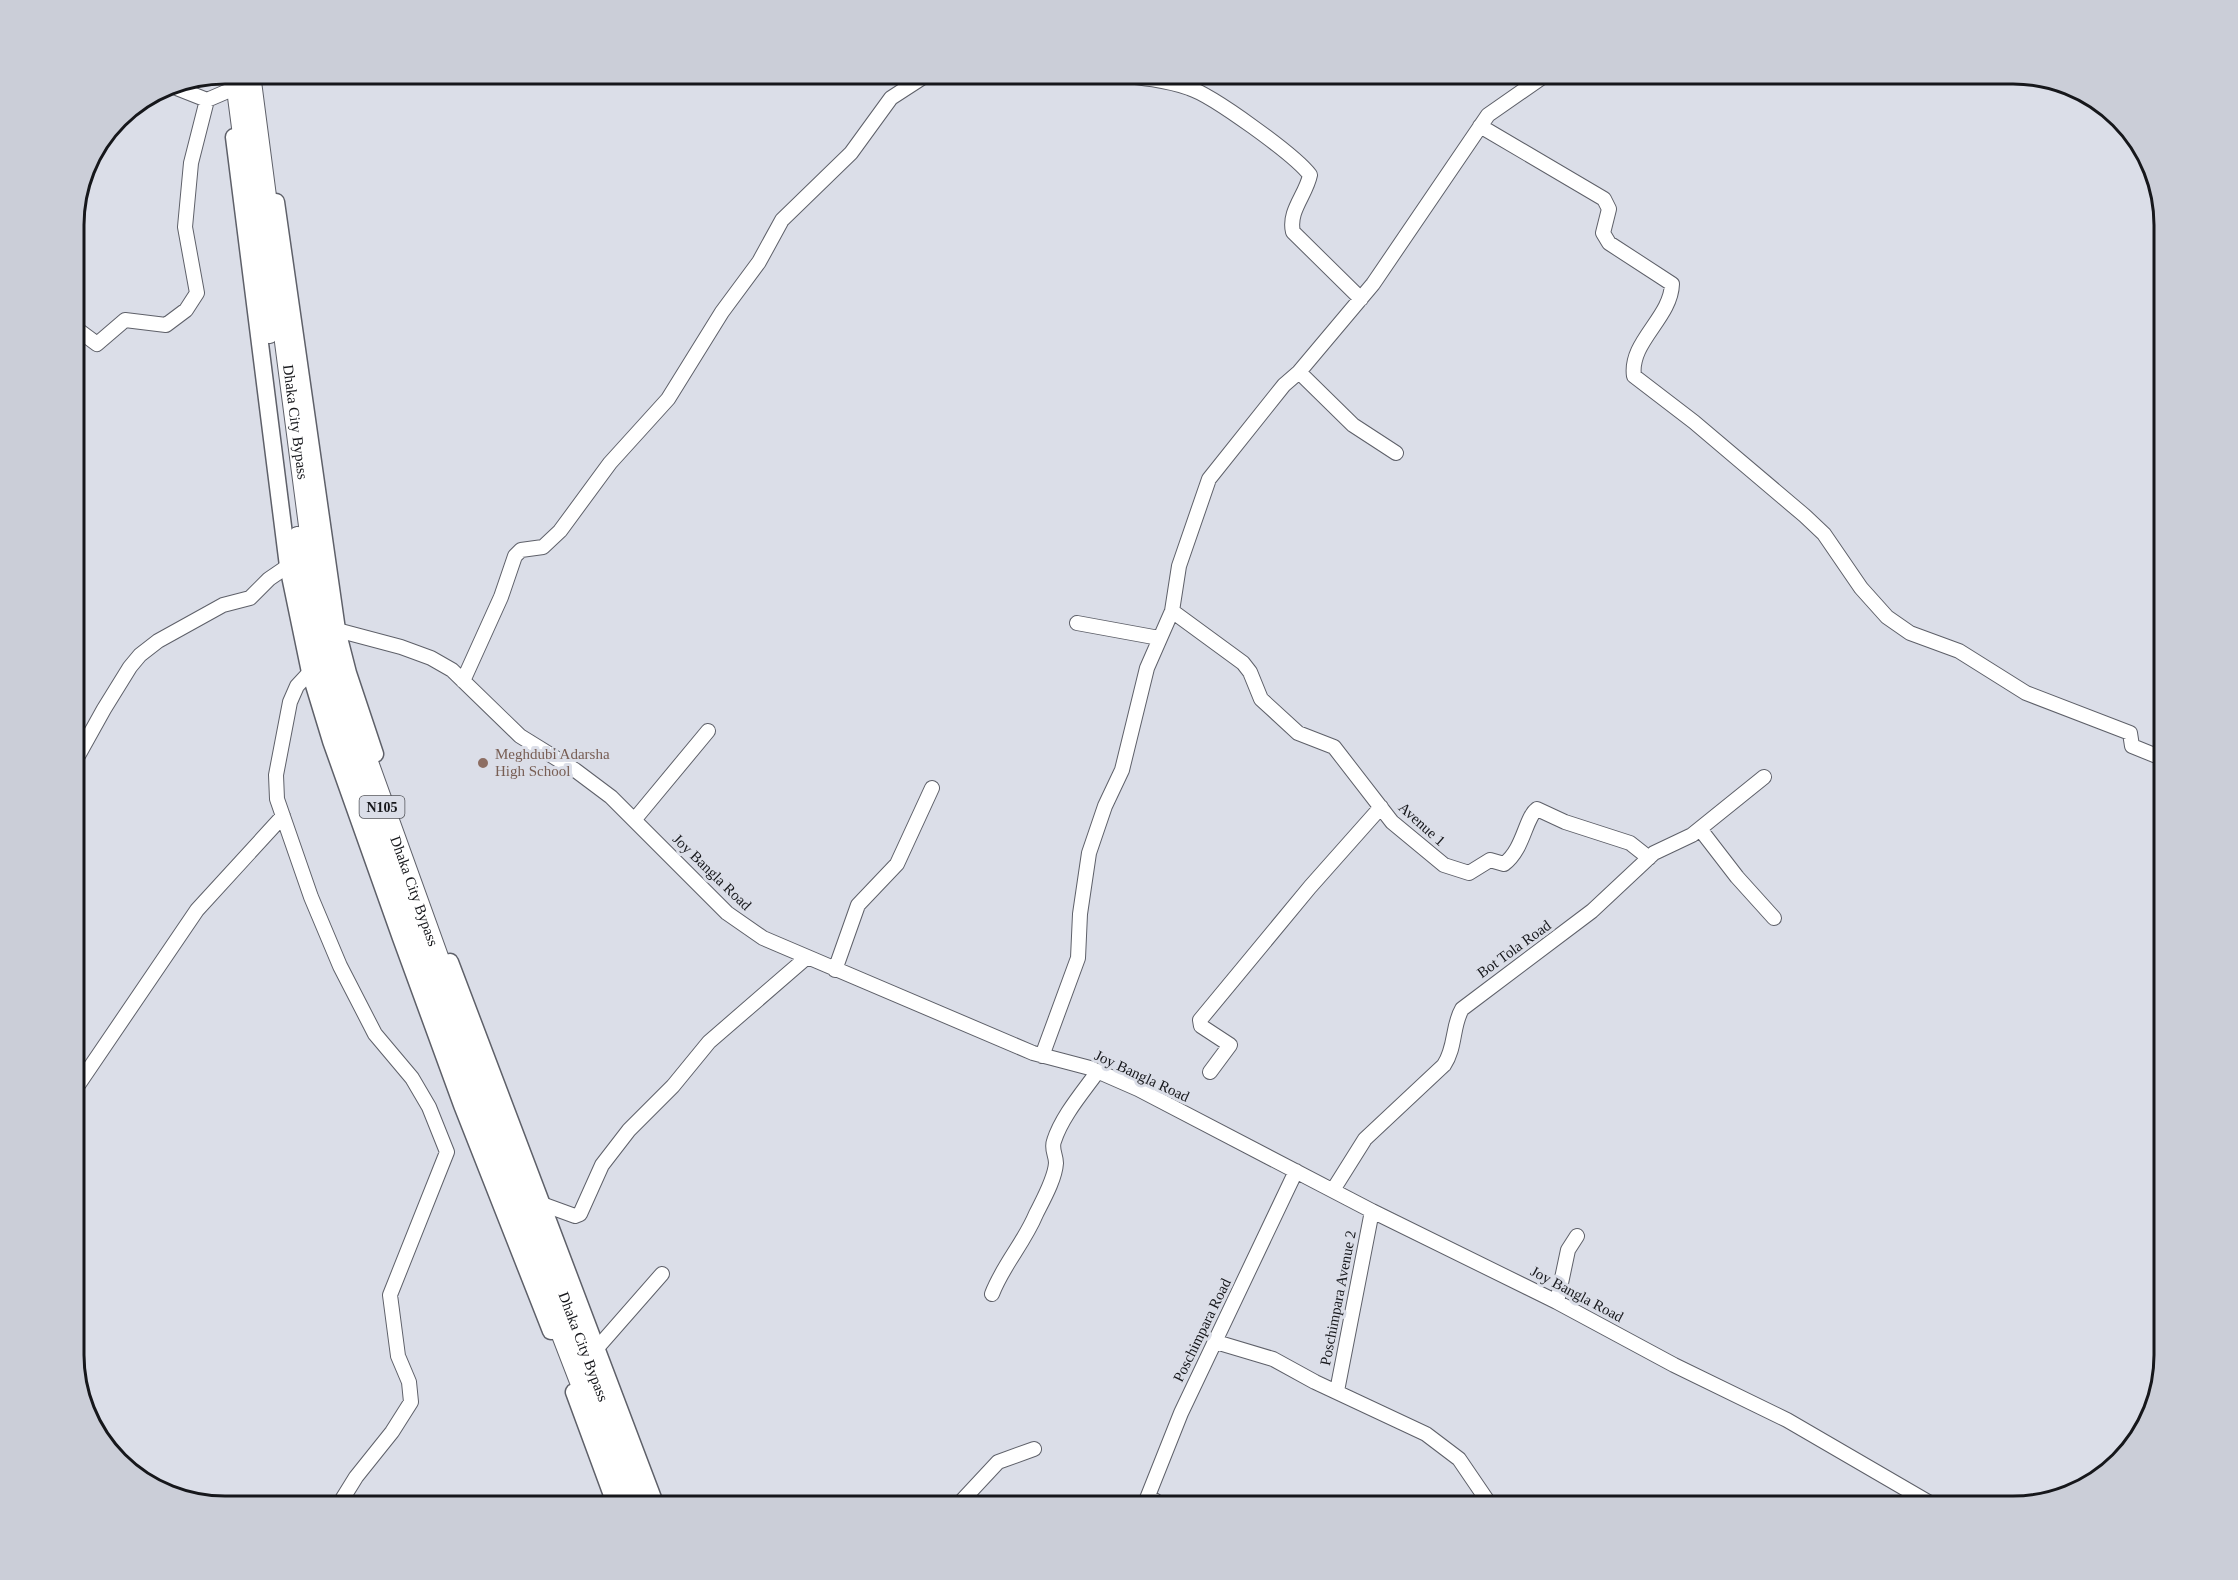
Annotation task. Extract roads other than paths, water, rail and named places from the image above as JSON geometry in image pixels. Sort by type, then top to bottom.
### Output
[{"type":"highway","name":"Dhaka City Bypass","points":[[231,84],[299,548],[311,624],[324,681],[375,833],[473,1104],[624,1496]]},
{"type":"highway","name":"Dhaka City Bypass","points":[[251,84],[311,541],[338,679],[467,1040],[640,1496]]},
{"type":"main road","points":[[231,84],[288,566],[310,672],[359,820],[458,1094],[566,1370],[612,1496]]},
{"type":"main road","points":[[260,84],[337,630],[348,673],[401,829],[652,1496]]},
{"type":"street","points":[[84,334],[97,344],[125,320],[166,325],[193,302],[197,293],[185,227],[191,163],[207,100],[228,84]]},
{"type":"street","points":[[463,681],[501,597],[515,555],[521,550],[536,549],[552,541],[609,463],[668,399],[722,312],[759,262],[782,220],[851,153],[891,98],[913,84]]},
{"type":"street","points":[[1176,84],[1192,89],[1293,157],[1310,175],[1293,213],[1291,222],[1293,232],[1361,299]]},
{"type":"street","points":[[1042,1056],[1078,958],[1080,914],[1089,853],[1122,770],[1147,668],[1172,610],[1181,558],[1209,479],[1284,385],[1299,372],[1361,299],[1436,194],[1488,115],[1532,84]]},
{"type":"street","points":[[184,91],[207,100]]},
{"type":"street","points":[[1480,126],[1604,199],[1609,209],[1603,233],[1610,243],[1672,284],[1665,305],[1633,362],[1634,376],[1694,422],[1824,534],[1861,588],[1887,617],[1910,633],[1959,651],[2026,693],[2127,732],[2131,735],[2129,741],[2132,746],[2154,755]]},
{"type":"street","points":[[1299,372],[1349,421],[1396,453]]},
{"type":"street","points":[[84,745],[130,667],[140,656],[158,641],[223,605],[250,598],[269,579],[288,566]]},
{"type":"street","name":"Avenue 1","points":[[1172,610],[1243,663],[1250,672],[1261,699],[1292,729],[1334,747],[1392,822],[1444,865],[1463,873],[1474,872],[1490,860],[1504,864],[1520,846],[1532,814],[1538,808],[1565,822],[1625,841],[1649,858]]},
{"type":"street","points":[[1077,623],[1159,638]]},
{"type":"street","name":"Joy Bangla Road","points":[[337,630],[431,658],[452,670],[520,736],[590,781],[635,819],[737,921],[776,945],[1042,1056],[1098,1071],[1138,1089],[1372,1211],[1557,1302],[1674,1365],[1787,1420],[1918,1496]]},
{"type":"street","points":[[310,672],[293,694],[276,775],[277,799],[317,915],[340,966],[375,1034],[412,1078],[429,1107],[447,1152],[390,1295],[398,1356],[409,1382],[411,1402],[392,1432],[356,1477],[344,1496]]},
{"type":"street","points":[[635,819],[708,731]]},
{"type":"street","name":"Bot Tola Road","points":[[1333,1190],[1365,1139],[1444,1065],[1453,1049],[1458,1015],[1462,1009],[1592,911],[1649,858],[1700,829],[1764,777]]},
{"type":"street","points":[[835,970],[858,905],[883,882],[897,864],[932,788]]},
{"type":"street","points":[[1210,1072],[1230,1045],[1201,1026],[1200,1020],[1310,887],[1381,807]]},
{"type":"street","points":[[84,1076],[197,910],[283,816]]},
{"type":"street","points":[[1700,829],[1737,877],[1774,918]]},
{"type":"street","points":[[542,1204],[575,1216],[580,1214],[602,1165],[629,1130],[673,1086],[709,1042],[806,958]]},
{"type":"street","points":[[992,1294],[1001,1271],[1030,1227],[1048,1186],[1056,1162],[1052,1152],[1053,1141],[1075,1103],[1098,1071]]},
{"type":"street","name":"Poschimpara Road","points":[[1149,1496],[1181,1413],[1296,1171]]},
{"type":"street","name":"Poschimpara Avenue 2","points":[[1337,1391],[1372,1211]]},
{"type":"street","points":[[1557,1302],[1568,1250],[1577,1236]]},
{"type":"street","points":[[597,1347],[662,1274]]},
{"type":"street","points":[[1216,1342],[1264,1355],[1315,1382],[1426,1434],[1459,1459],[1484,1496]]},
{"type":"street","points":[[966,1496],[998,1462],[1034,1449]]},
{"type":"place","name":"Meghdubi Adarsha High School","points":[[483,763]]}]
